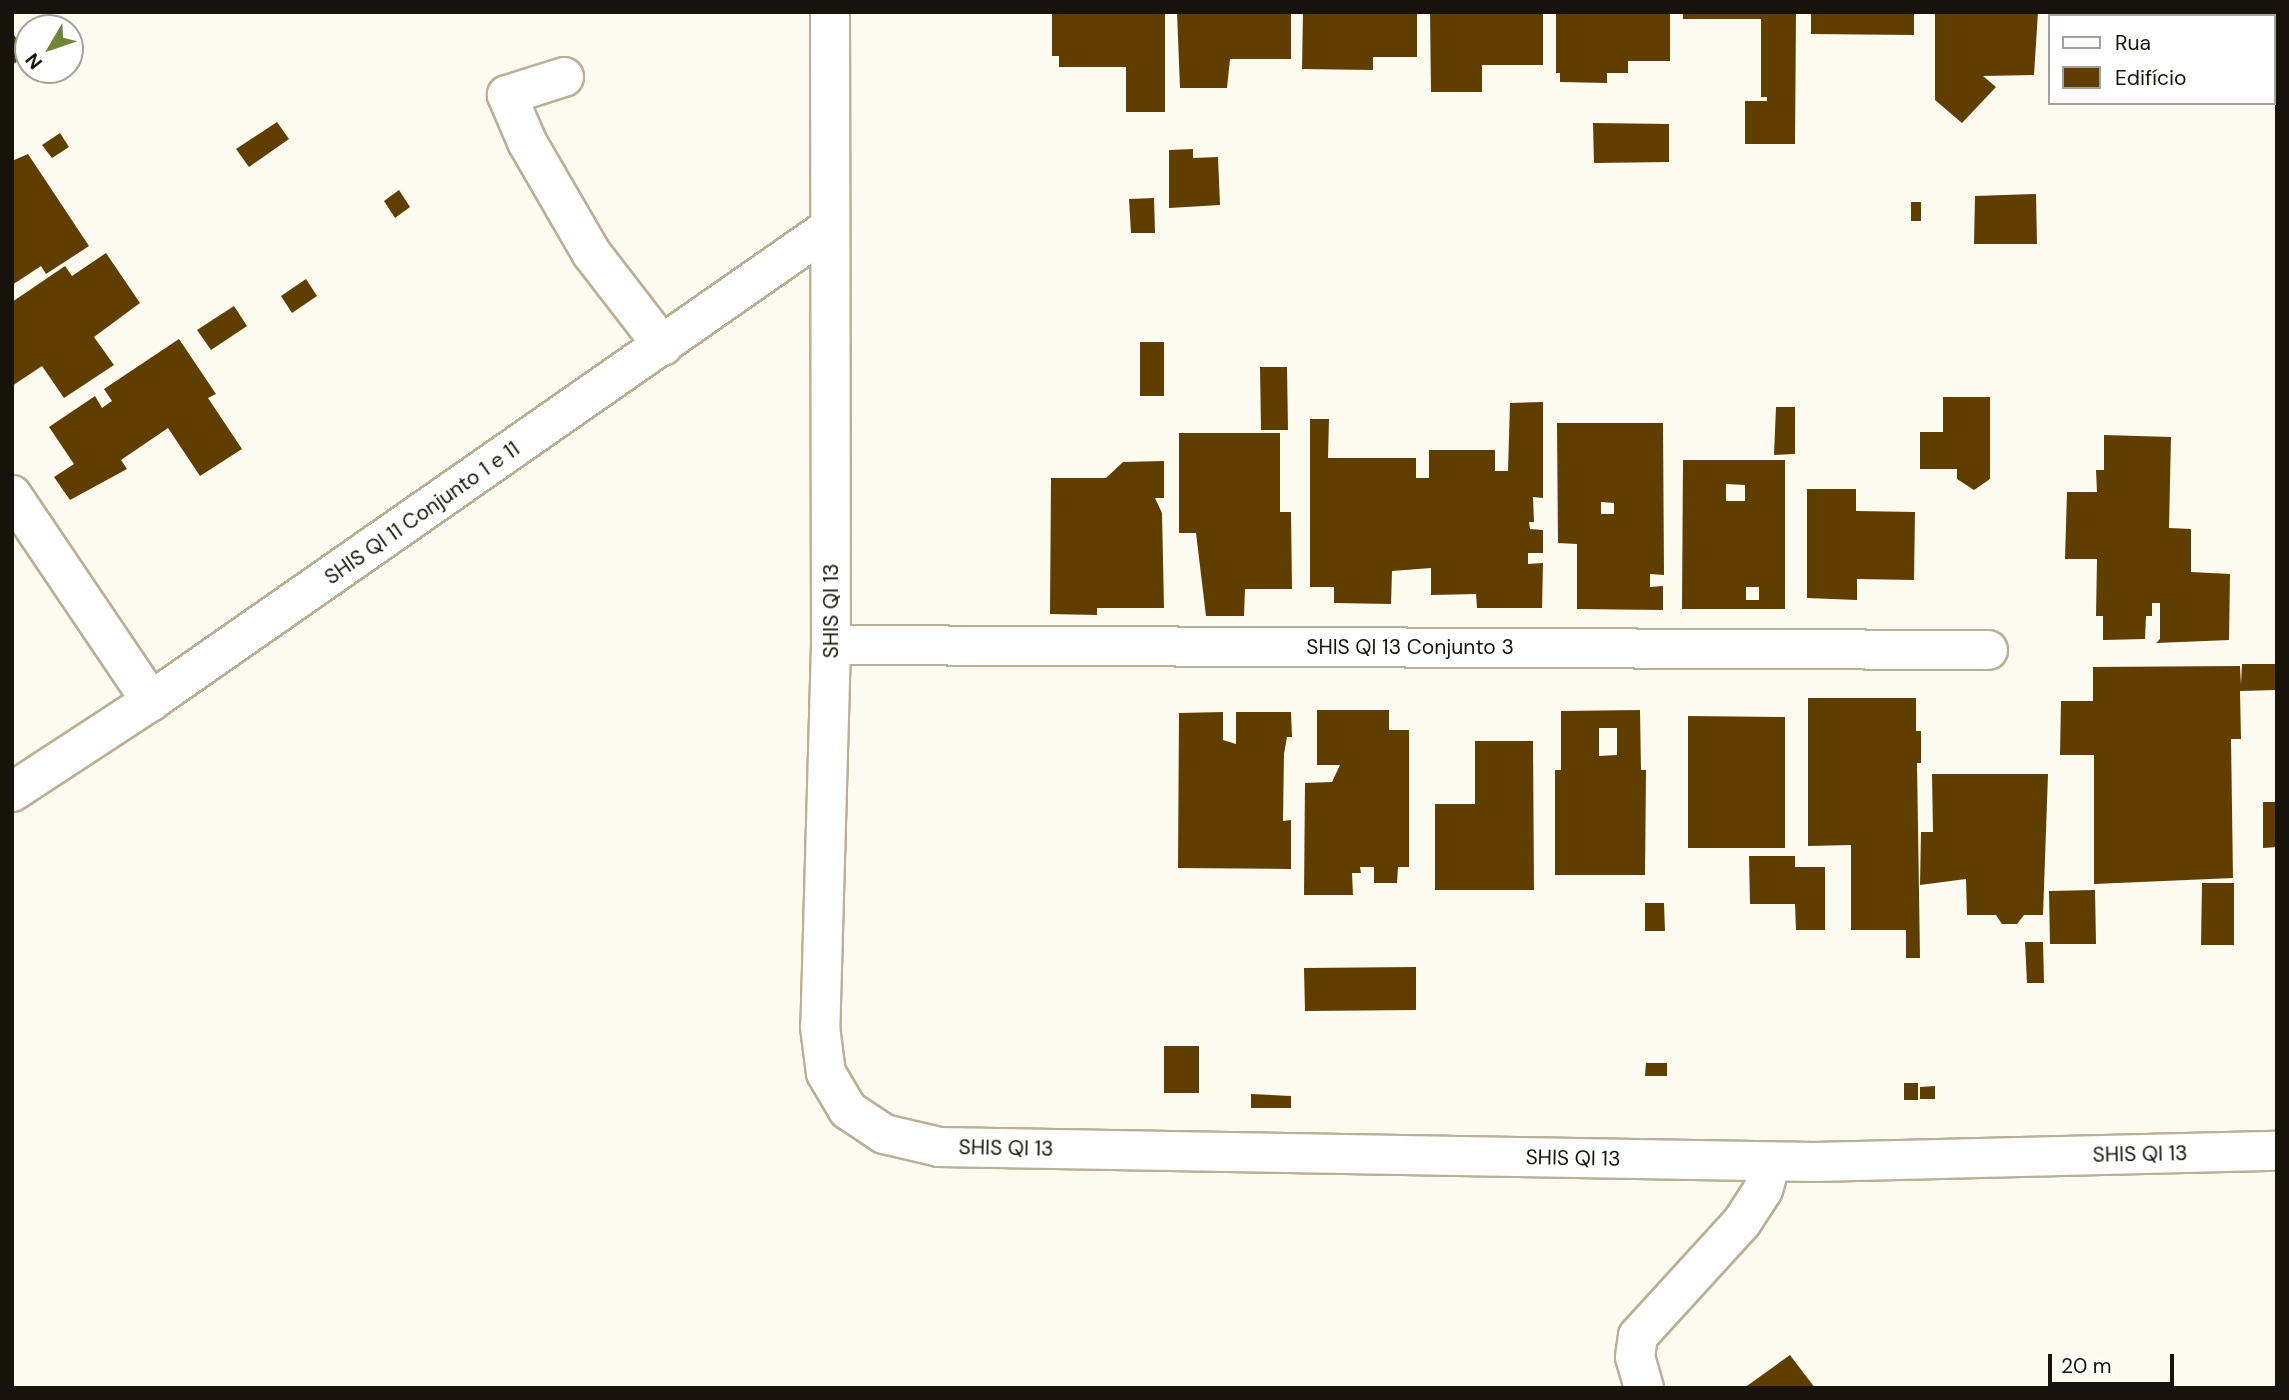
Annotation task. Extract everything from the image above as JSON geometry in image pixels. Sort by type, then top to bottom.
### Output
[{"type":"street","name":"SHIS QI 13","points":[[830,12],[831,645],[820,1027],[826,1073],[848,1110],[884,1133],[939,1147],[1771,1161],[2277,1151]]},
{"type":"street","points":[[564,77],[506,95],[527,142],[592,254],[663,346]]},
{"type":"street","name":"SHIS QI 11 Conjunto 1 e 11","points":[[12,792],[151,701],[829,228]]},
{"type":"street","points":[[12,495],[151,701]]},
{"type":"street","name":"SHIS QI 13 Conjunto 3","points":[[831,645],[1989,650]]},
{"type":"street","points":[[1644,1388],[1635,1357],[1638,1336],[1742,1222],[1763,1189],[1771,1161]]},
{"type":"building","points":[[1052,12],[1165,12],[1165,112],[1126,112],[1126,67],[1059,67],[1059,56],[1052,56]]},
{"type":"building","points":[[1177,12],[1291,12],[1291,59],[1230,59],[1227,88],[1180,88]]},
{"type":"building","points":[[1303,12],[1417,12],[1417,57],[1373,57],[1373,70],[1302,69]]},
{"type":"building","points":[[1430,12],[1543,12],[1543,65],[1482,65],[1482,92],[1431,92]]},
{"type":"building","points":[[1556,12],[1670,12],[1670,61],[1628,61],[1628,73],[1607,73],[1607,83],[1560,82],[1560,73],[1556,73]]},
{"type":"building","points":[[1683,12],[1796,12],[1795,144],[1745,144],[1745,101],[1767,101],[1767,97],[1761,97],[1761,19],[1683,19]]},
{"type":"building","points":[[1811,12],[1914,12],[1914,35],[1811,34]]},
{"type":"building","points":[[1935,12],[2038,12],[2034,75],[1983,76],[1996,87],[1962,123],[1935,100]]},
{"type":"building","points":[[2118,12],[2227,12],[2227,14]]},
{"type":"building","points":[[12,32],[14,64],[12,65]]},
{"type":"building","points":[[277,122],[289,139],[249,167],[236,149]]},
{"type":"building","points":[[1593,123],[1669,124],[1669,162],[1594,163]]},
{"type":"building","points":[[60,133],[69,147],[52,158],[42,145]]},
{"type":"building","points":[[1193,149],[1193,158],[1218,157],[1220,205],[1169,208],[1169,150]]},
{"type":"building","points":[[28,154],[89,246],[46,274],[41,266],[12,285],[12,161]]},
{"type":"building","points":[[399,190],[410,207],[395,218],[384,201]]},
{"type":"building","points":[[2036,194],[2037,244],[1974,244],[1975,196]]},
{"type":"building","points":[[1154,198],[1155,233],[1131,233],[1129,199]]},
{"type":"building","points":[[1911,202],[1921,202],[1921,221],[1911,221]]},
{"type":"building","points":[[106,253],[140,303],[94,337],[114,365],[64,398],[42,366],[12,386],[12,302],[65,266],[72,276]]},
{"type":"building","points":[[306,279],[317,296],[292,313],[281,296]]},
{"type":"building","points":[[234,306],[247,326],[211,350],[197,330]]},
{"type":"building","points":[[179,339],[216,394],[208,398],[242,449],[200,476],[168,428],[121,460],[127,469],[70,500],[54,477],[74,464],[49,427],[95,396],[102,408],[112,401],[104,389]]},
{"type":"building","points":[[1140,342],[1164,342],[1164,396],[1140,396]]},
{"type":"building","points":[[1260,367],[1287,367],[1288,430],[1261,430]]},
{"type":"building","points":[[1943,397],[1990,397],[1990,479],[1974,490],[1957,479],[1957,469],[1920,469],[1920,432],[1943,432]]},
{"type":"building","points":[[1543,402],[1543,498],[1533,497],[1534,522],[1529,522],[1530,529],[1543,530],[1543,553],[1528,553],[1528,564],[1543,563],[1542,608],[1477,608],[1476,594],[1431,595],[1431,568],[1392,571],[1391,604],[1334,603],[1334,587],[1310,587],[1310,419],[1329,419],[1328,458],[1416,458],[1416,478],[1429,478],[1429,450],[1495,450],[1495,471],[1508,471],[1510,403]]},
{"type":"building","points":[[1776,407],[1795,407],[1795,454],[1774,455]]},
{"type":"building","points":[[1557,423],[1663,423],[1664,575],[1650,574],[1650,587],[1663,586],[1663,610],[1577,609],[1577,544],[1558,543]],"holes":[[[1601,502],[1614,503],[1614,514],[1601,514]]]},
{"type":"building","points":[[1179,433],[1280,433],[1280,512],[1291,512],[1292,589],[1245,589],[1244,616],[1206,616],[1196,533],[1179,533]]},
{"type":"building","points":[[2104,435],[2171,437],[2169,528],[2191,529],[2191,572],[2230,574],[2229,640],[2156,643],[2160,639],[2160,603],[2152,603],[2152,616],[2146,616],[2145,639],[2103,640],[2103,616],[2096,616],[2097,559],[2065,559],[2067,492],[2097,492],[2096,470],[2104,470]]},
{"type":"building","points":[[1683,460],[1785,460],[1785,609],[1682,609]],"holes":[[[1726,484],[1745,485],[1745,501],[1726,501]],[[1746,587],[1759,587],[1759,600],[1746,600]]]},
{"type":"building","points":[[1164,461],[1164,498],[1155,498],[1162,513],[1164,608],[1097,608],[1097,615],[1050,614],[1051,478],[1106,478],[1123,462]]},
{"type":"building","points":[[1807,489],[1856,489],[1856,511],[1915,512],[1914,580],[1857,579],[1857,600],[1807,598]]},
{"type":"building","points":[[2242,664],[2277,664],[2277,690],[2240,691],[2241,739],[2231,739],[2233,878],[2094,884],[2094,755],[2060,755],[2061,701],[2093,701],[2093,667],[2240,666],[2241,685]]},
{"type":"building","points":[[1808,698],[1916,698],[1916,731],[1921,731],[1921,763],[1917,763],[1920,958],[1906,958],[1906,930],[1851,930],[1851,845],[1808,846]]},
{"type":"building","points":[[1317,710],[1389,710],[1389,730],[1409,730],[1409,867],[1398,867],[1397,883],[1374,883],[1374,867],[1360,867],[1361,873],[1352,873],[1353,895],[1304,895],[1305,783],[1332,782],[1340,765],[1317,765]]},
{"type":"building","points":[[1640,710],[1641,770],[1646,770],[1645,875],[1555,875],[1555,770],[1561,770],[1561,711]],"holes":[[[1599,728],[1617,728],[1617,755],[1599,756]]]},
{"type":"building","points":[[1223,712],[1223,740],[1236,744],[1236,712],[1291,712],[1292,737],[1287,737],[1284,754],[1283,821],[1291,820],[1291,869],[1178,868],[1179,713]]},
{"type":"building","points":[[1688,716],[1785,717],[1785,848],[1688,848]]},
{"type":"building","points":[[1475,741],[1533,741],[1534,890],[1435,890],[1435,804],[1475,804]]},
{"type":"building","points":[[1932,774],[2048,774],[2043,915],[2024,915],[2017,924],[2002,924],[1996,915],[1967,915],[1966,879],[1920,885],[1921,832],[1933,832]]},
{"type":"building","points":[[2263,802],[2277,802],[2277,847],[2263,848]]},
{"type":"building","points":[[1749,856],[1795,856],[1795,867],[1825,867],[1825,930],[1796,930],[1795,904],[1750,904]]},
{"type":"building","points":[[2202,883],[2234,883],[2234,945],[2201,945]]},
{"type":"building","points":[[2095,890],[2096,944],[2050,944],[2049,891]]},
{"type":"building","points":[[1645,903],[1664,903],[1665,931],[1645,931]]},
{"type":"building","points":[[2025,942],[2043,942],[2044,983],[2027,983]]},
{"type":"building","points":[[1416,967],[1416,1010],[1305,1011],[1304,968]]},
{"type":"building","points":[[1164,1046],[1199,1046],[1199,1093],[1164,1093]]},
{"type":"building","points":[[1646,1063],[1667,1063],[1667,1076],[1645,1076]]},
{"type":"building","points":[[1904,1083],[1918,1083],[1918,1100],[1904,1100]]},
{"type":"building","points":[[1935,1086],[1935,1099],[1920,1099],[1920,1087]]},
{"type":"building","points":[[1251,1094],[1291,1096],[1291,1108],[1251,1108]]},
{"type":"building","points":[[1790,1355],[1815,1388],[1744,1388]]}]
